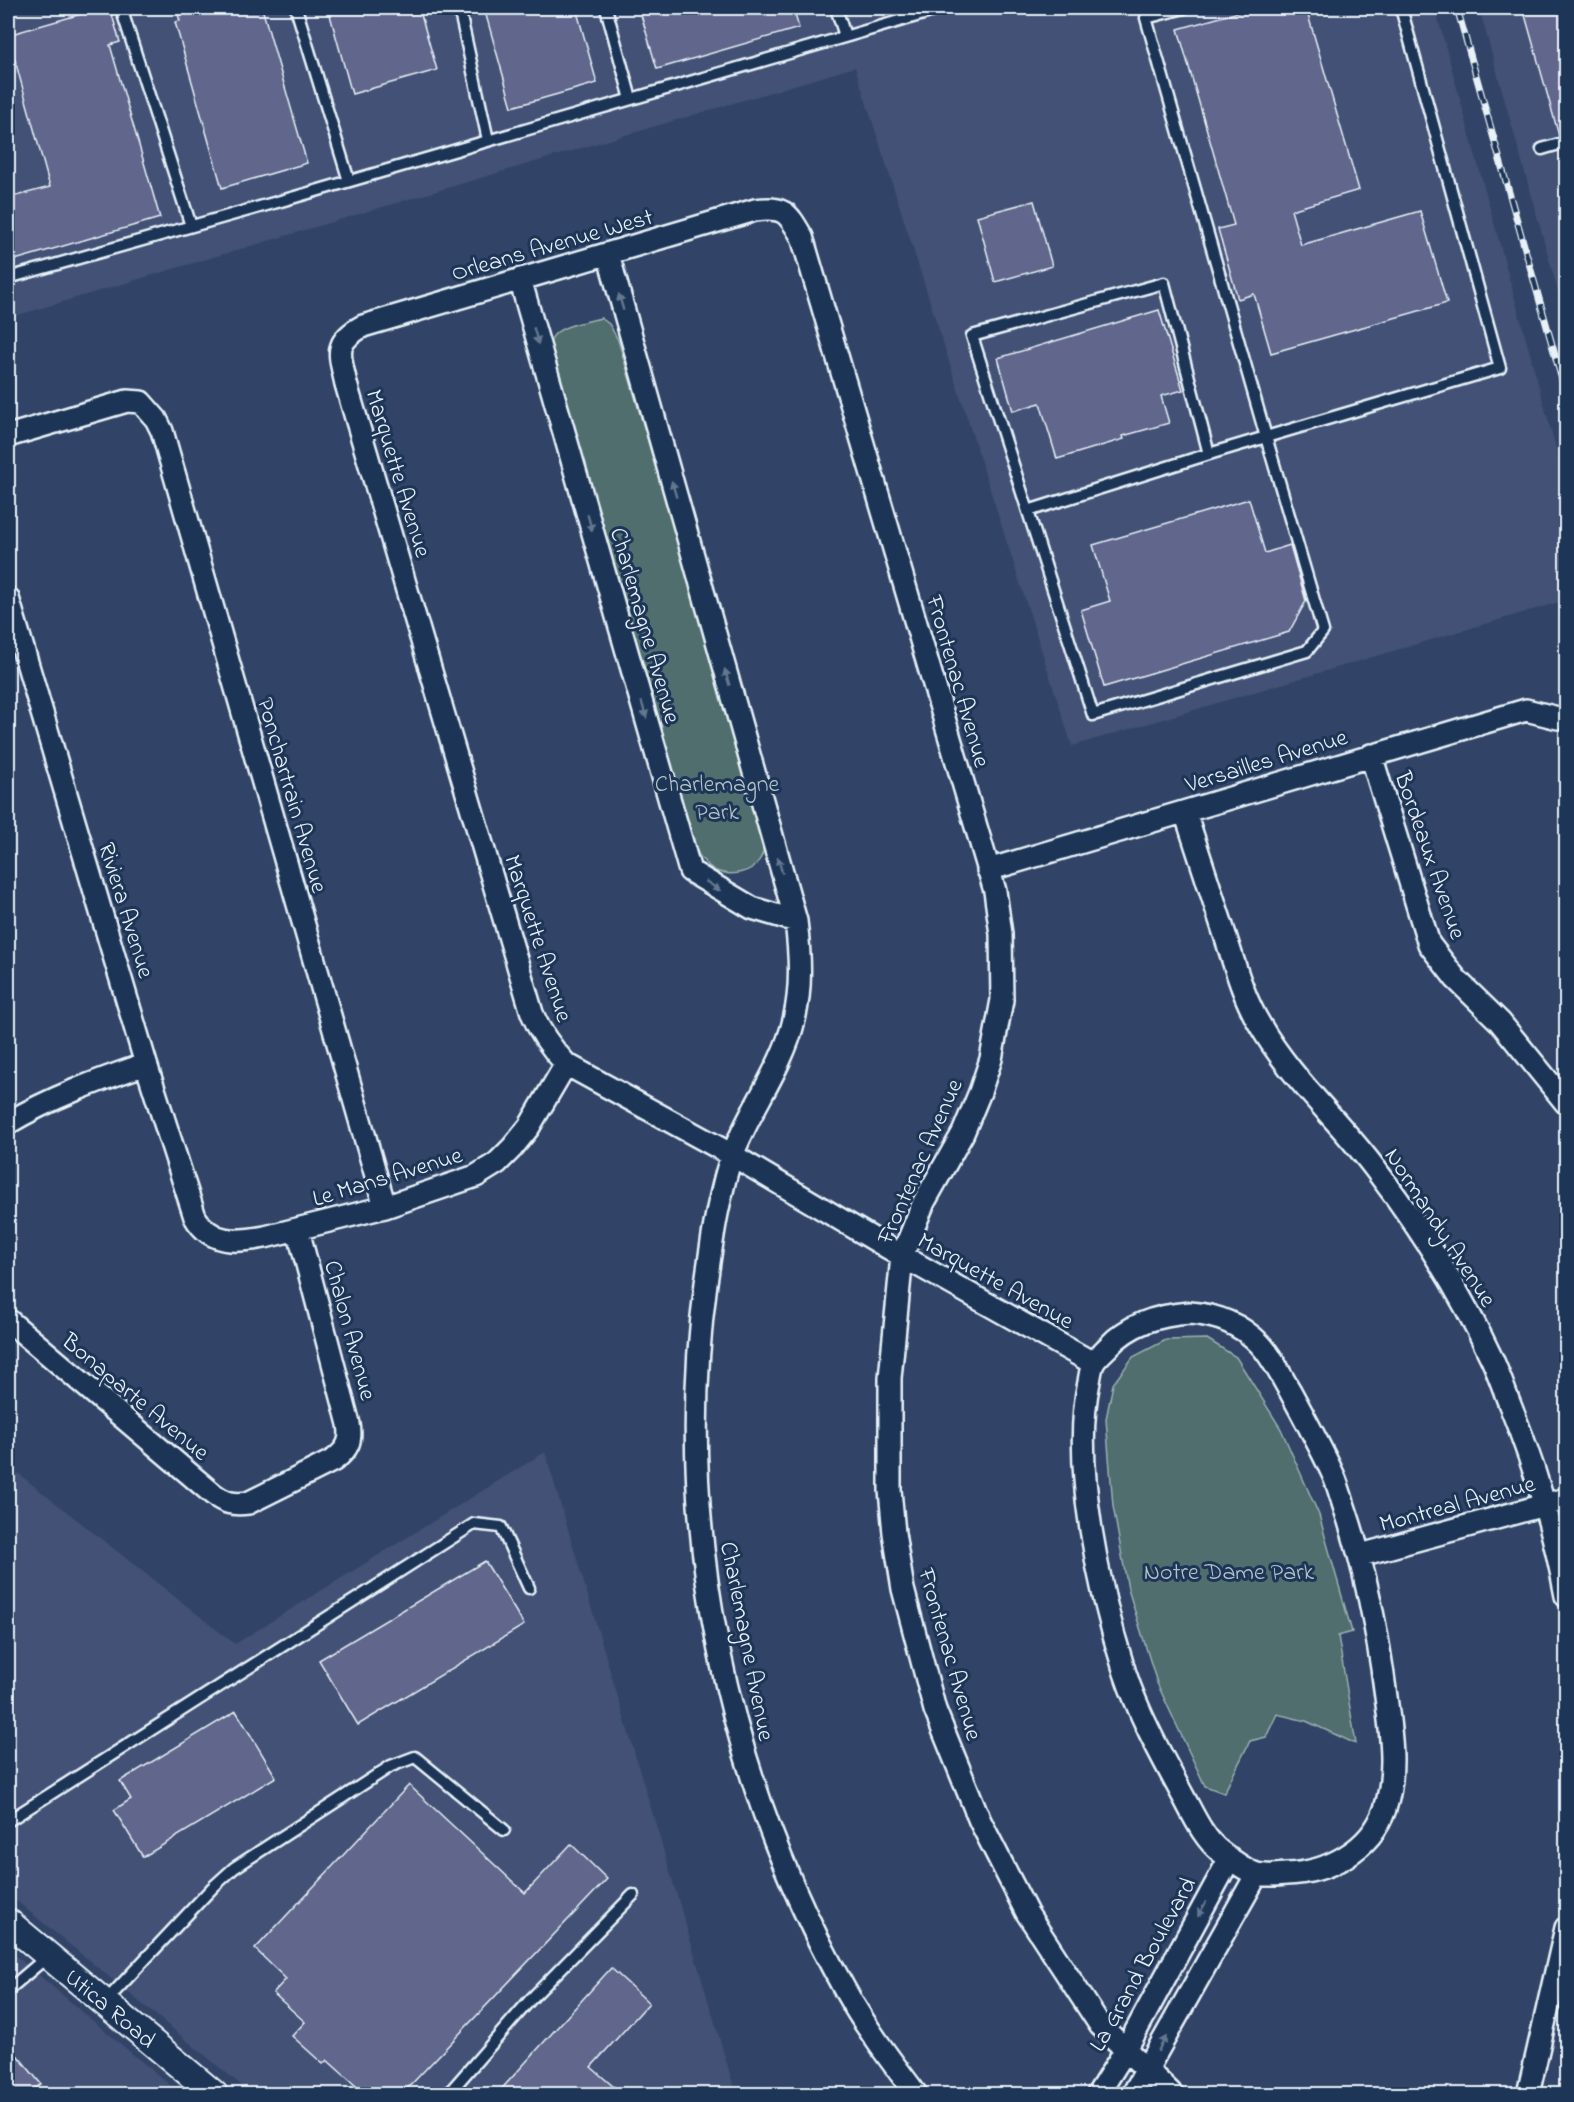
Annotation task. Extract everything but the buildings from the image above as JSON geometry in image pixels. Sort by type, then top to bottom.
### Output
[{"type":"street","name":"Orleans Avenue West","points":[[342,342],[350,333],[363,326],[755,210],[781,209]]},
{"type":"street","name":"Frontenac Avenue","points":[[781,209],[791,217],[802,237],[996,891],[1001,934],[1002,1000],[991,1059],[963,1133],[924,1202],[902,1257],[890,1378],[890,1490],[903,1589],[935,1710],[980,1821],[1027,1913],[1100,2025],[1172,2094]]},
{"type":"street","name":"Charlemagne Avenue","points":[[608,254],[796,921],[800,960],[799,992],[794,1023],[732,1155],[718,1206],[710,1255],[697,1370],[697,1480],[702,1548],[713,1622],[749,1771],[794,1887],[847,1994],[874,2037],[916,2094]]},
{"type":"street","name":"Charlemagne Avenue","points":[[520,279],[690,871],[752,908],[796,921]]},
{"type":"street","name":"Marquette Avenue","points":[[342,342],[340,355],[346,384],[532,1013],[545,1039],[566,1064],[732,1155],[902,1257],[1093,1363]]},
{"type":"street","name":"Ponchartrain Avenue","points":[[8,436],[128,401],[141,402],[156,419],[162,431],[385,1207]]},
{"type":"street","name":"Riviera Avenue","points":[[8,598],[146,1064],[195,1217],[206,1233]]},
{"type":"street","name":"Versailles Avenue","points":[[988,870],[1526,710],[1558,718]]},
{"type":"street","name":"Bordeaux Avenue","points":[[1371,755],[1430,944],[1456,979],[1500,1022],[1566,1103]]},
{"type":"street","name":"Normandy Avenue","points":[[1185,812],[1233,962],[1259,1024],[1316,1102],[1375,1168],[1414,1224],[1459,1296],[1492,1360],[1526,1446],[1545,1505],[1566,1596]]},
{"type":"street","points":[[8,1123],[114,1074],[146,1064]]},
{"type":"street","name":"Le Mans Avenue","points":[[206,1233],[229,1240],[245,1240],[298,1230],[385,1207],[466,1180],[497,1163],[512,1148],[529,1127],[566,1064]]},
{"type":"street","name":"Chalon Avenue","points":[[235,1504],[248,1503],[334,1460],[350,1444],[349,1424],[298,1230]]},
{"type":"street","points":[[1174,1314],[1207,1315],[1225,1319],[1242,1329],[1269,1355],[1304,1416],[1333,1474],[1361,1555],[1382,1663],[1391,1738],[1391,1783],[1384,1812],[1372,1832],[1357,1848],[1337,1863],[1310,1872],[1257,1874],[1219,1851],[1196,1820],[1146,1724],[1125,1673],[1103,1591],[1087,1494],[1083,1445],[1085,1400],[1093,1363],[1114,1340],[1141,1322],[1174,1314]]},
{"type":"street","name":"Bonaparte Avenue","points":[[8,1320],[213,1494],[224,1502],[235,1504]]},
{"type":"street","name":"Montreal Avenue","points":[[1361,1555],[1566,1499]]},
{"type":"street","name":"La Grand Boulevard","points":[[1098,2094],[1125,2051],[1230,1858]]},
{"type":"street","points":[[1133,2094],[1257,1874]]},
{"type":"street","name":"Utica Road","points":[[8,1922],[214,2094]]},
{"type":"street","points":[[1528,2094],[1566,1928]]},
{"type":"lane","points":[[120,8],[191,226]]},
{"type":"lane","points":[[296,8],[349,181]]},
{"type":"lane","points":[[459,8],[488,140]]},
{"type":"lane","points":[[606,8],[631,99]]},
{"type":"lane","points":[[836,8],[845,36]]},
{"type":"lane","points":[[8,278],[944,8]]},
{"type":"lane","points":[[1184,8],[1146,18],[1323,631],[1307,651],[1093,715],[972,336],[1164,283],[1209,454]]},
{"type":"lane","points":[[1028,511],[1209,454],[1500,368],[1401,8]]},
{"type":"lane","points":[[1542,149],[1566,142]]},
{"type":"lane","points":[[8,1821],[474,1524],[501,1527],[529,1588]]},
{"type":"lane","points":[[104,2004],[213,1887],[234,1868],[391,1766],[415,1757],[504,1830]]},
{"type":"lane","points":[[448,2094],[531,2000],[633,1895]]},
{"type":"lane","points":[[8,1990],[48,1956]]},
{"type":"shaded area","points":[[8,8],[1435,8],[1566,485],[1566,600],[1072,746],[855,67],[8,318]]},
{"type":"shaded area","points":[[1479,8],[1566,8],[1566,320]]},
{"type":"shaded area","points":[[545,1452],[736,2094],[252,2094],[8,1894],[8,1469],[10,1467],[235,1644]]},
{"type":"shaded area","points":[[8,1949],[136,2057],[181,2094],[8,2094]]},
{"type":"green space","name":"Charlemagne Park","points":[[601,318],[609,324],[618,340],[767,840],[757,864],[747,871],[728,874],[716,871],[698,854],[549,347],[555,334],[561,329]]},
{"type":"green space","name":"Notre Dame Park","points":[[1207,1339],[1236,1357],[1281,1429],[1319,1515],[1352,1632],[1338,1636],[1356,1744],[1306,1721],[1277,1714],[1266,1737],[1250,1741],[1224,1793],[1205,1786],[1157,1683],[1128,1589],[1113,1506],[1106,1419],[1113,1384],[1133,1357],[1166,1340]]},
{"type":"railway","points":[[1457,8],[1566,394]]}]
